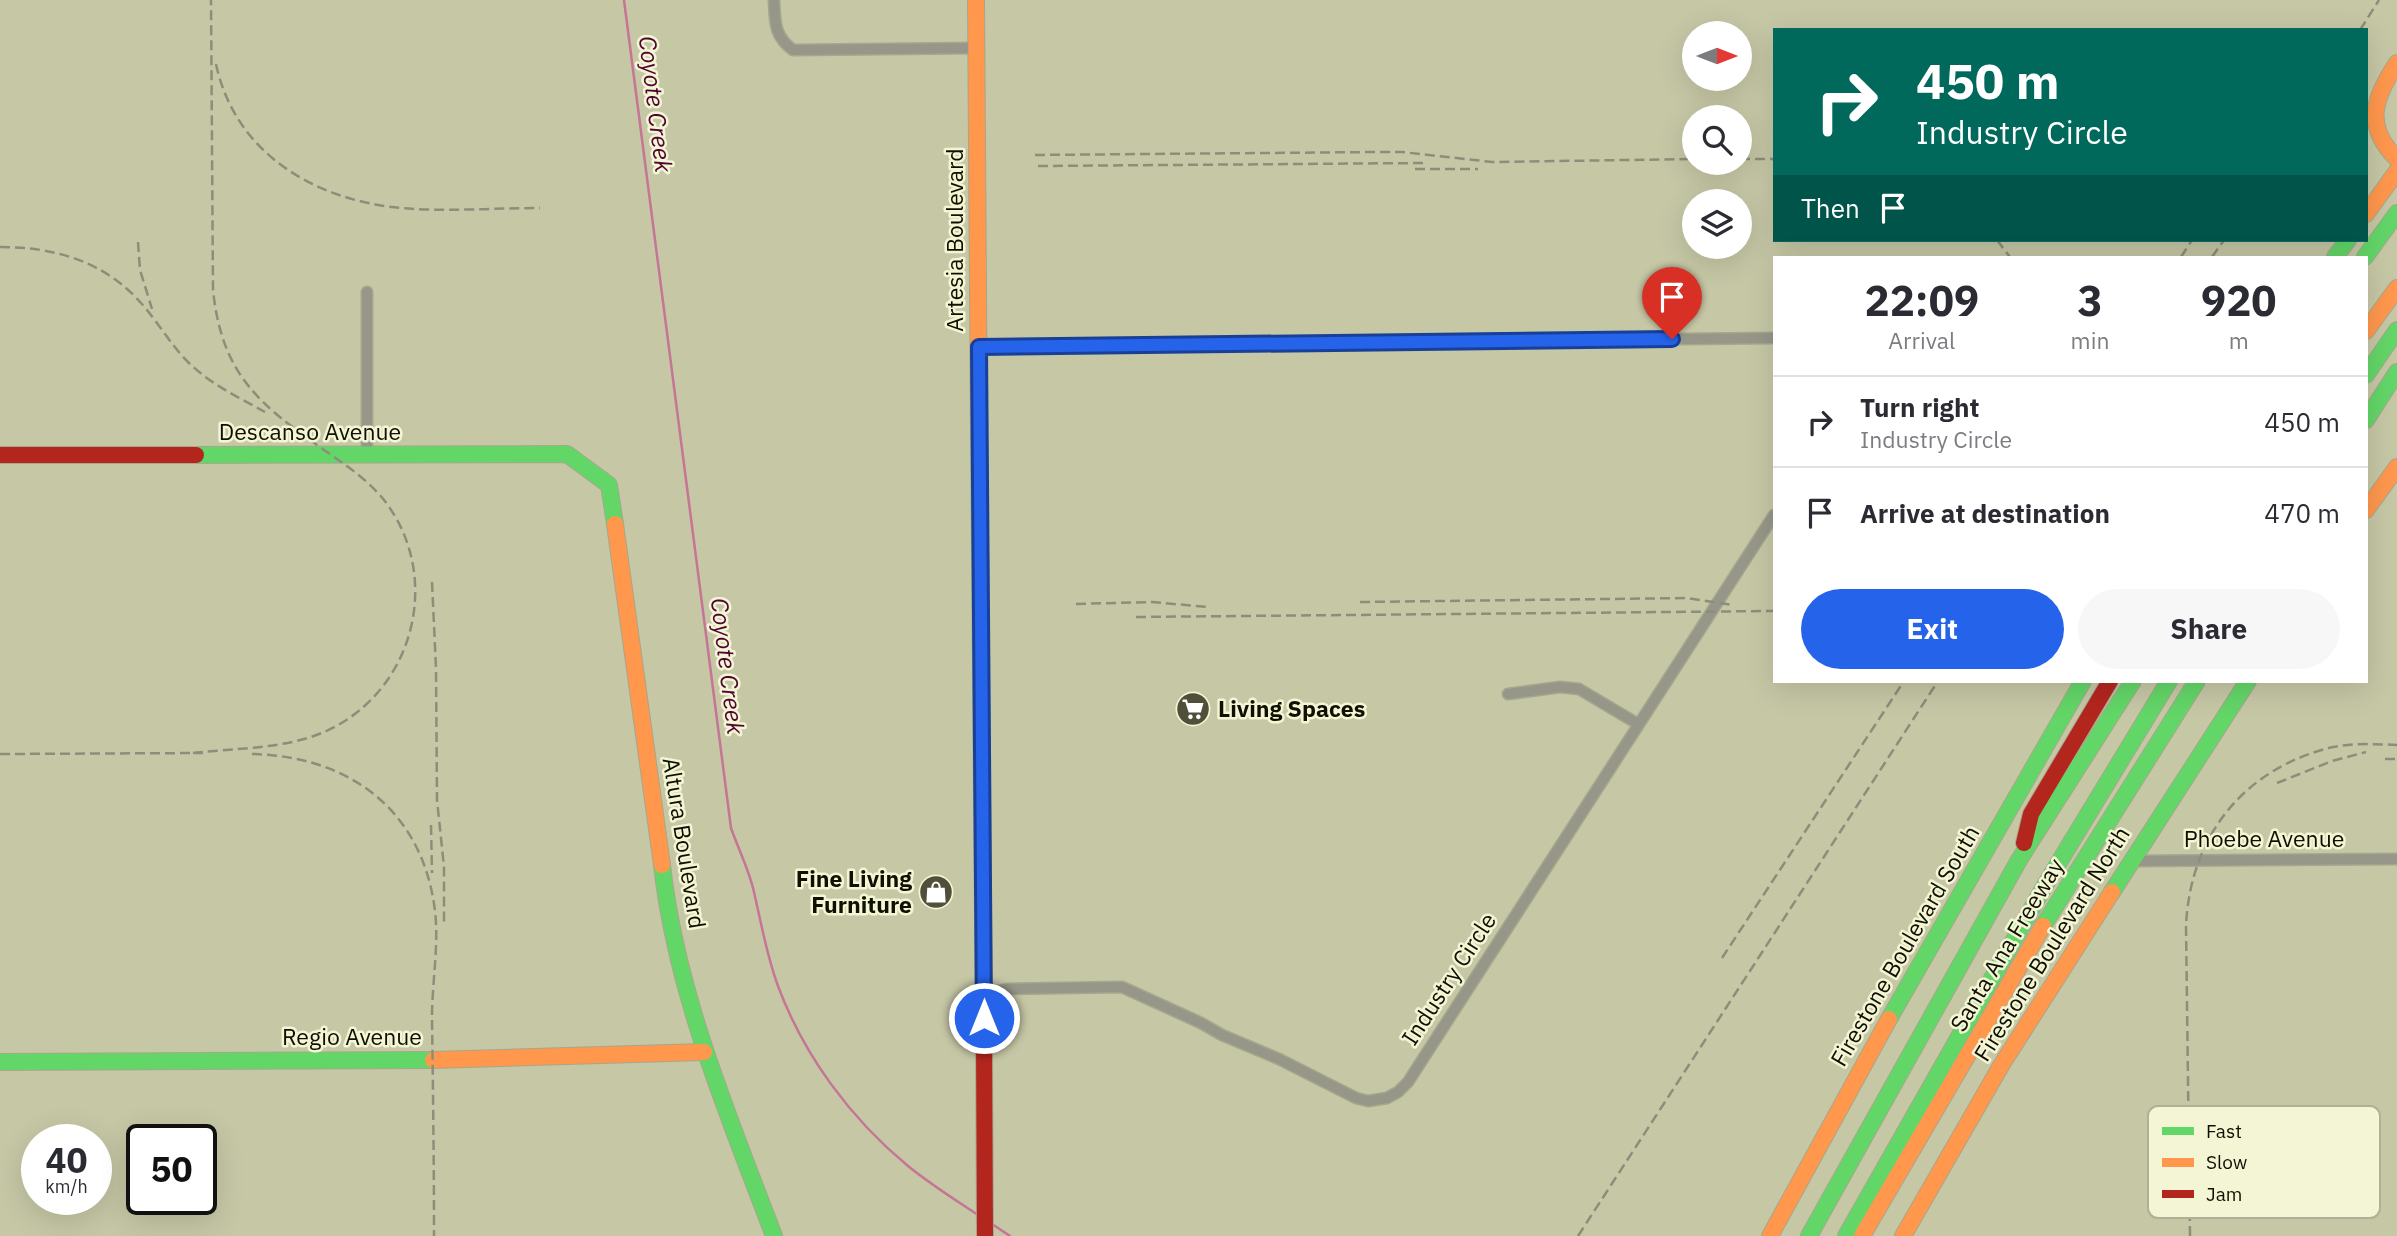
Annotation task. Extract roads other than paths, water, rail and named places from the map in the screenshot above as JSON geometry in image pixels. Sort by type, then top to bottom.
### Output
[{"type":"main road","name":"Artesia Boulevard","points":[[976,0],[985,1236]]},
{"type":"main road","points":[[2397,63],[2385,80],[2374,108],[2374,125],[2379,138],[2397,159]]},
{"type":"main road","points":[[2368,211],[2397,171]]},
{"type":"main road","points":[[2366,256],[2397,213]]},
{"type":"main road","points":[[2336,256],[2346,242]]},
{"type":"main road","points":[[2368,328],[2397,288]]},
{"type":"main road","points":[[2368,372],[2397,330]]},
{"type":"main road","points":[[2368,417],[2397,372]]},
{"type":"main road","name":"Descanso Avenue","points":[[0,454],[567,454],[609,485]]},
{"type":"main road","points":[[2368,507],[2397,467]]},
{"type":"main road","name":"Altura Boulevard","points":[[609,485],[655,804],[666,901],[704,1052],[774,1236]]},
{"type":"main road","name":"Firestone Boulevard South","points":[[1770,1236],[1864,1063],[2082,683]]},
{"type":"main road","points":[[2019,860],[2031,814],[2109,683]]},
{"type":"main road","name":"Santa Ana Freeway","points":[[1809,1236],[2019,860],[2132,683]]},
{"type":"main road","points":[[1846,1236],[1970,1012],[2103,785],[2168,683]]},
{"type":"main road","name":"Santa Ana Freeway","points":[[1862,1236],[2017,968],[2196,683]]},
{"type":"main road","name":"Firestone Boulevard North","points":[[1903,1236],[2002,1064],[2247,683]]},
{"type":"main road","name":"Regio Avenue","points":[[0,1062],[432,1059],[704,1052]]},
{"type":"street","points":[[774,0],[776,32],[793,50],[977,48]]},
{"type":"street","points":[[367,292],[367,454]]},
{"type":"street","points":[[979,347],[1773,338]]},
{"type":"street","name":"Industry Circle","points":[[984,995],[1007,989],[1122,987],[1279,1059],[1356,1098],[1368,1101],[1387,1098],[1398,1092],[1408,1082],[1773,517]]},
{"type":"street","points":[[1508,694],[1560,687],[1574,688],[1584,691],[1638,724]]},
{"type":"street","name":"Phoebe Avenue","points":[[2131,861],[2397,859]]},
{"type":"waterway","name":"Coyote Creek","points":[[624,0],[731,828],[751,880],[778,986],[801,1037],[831,1085],[887,1148],[925,1179],[978,1215]]},
{"type":"waterway","name":"Coyote Creek","points":[[992,1224],[1010,1236]]},
{"type":"railway","points":[[193,753],[293,742],[324,732],[355,714],[380,690],[398,662],[410,630],[415,597],[413,563],[402,530],[384,500],[357,474],[264,403],[235,367],[225,345],[213,290],[211,0]]},
{"type":"railway","points":[[2361,28],[2379,0]]},
{"type":"railway","points":[[216,64],[226,95],[241,123],[260,147],[283,166],[338,195],[401,208],[540,208]]},
{"type":"railway","points":[[1035,155],[1402,152],[1492,162],[1682,159]]},
{"type":"railway","points":[[1752,159],[1773,159]]},
{"type":"railway","points":[[1038,166],[1426,163]]},
{"type":"railway","points":[[1415,169],[1478,169]]},
{"type":"railway","points":[[138,242],[140,270],[152,309]]},
{"type":"railway","points":[[1999,242],[2009,256]]},
{"type":"railway","points":[[2182,256],[2191,242]]},
{"type":"railway","points":[[2213,256],[2223,242]]},
{"type":"railway","points":[[0,247],[59,254],[77,259],[111,277],[141,303],[175,348],[197,370],[225,390],[265,412]]},
{"type":"railway","points":[[432,582],[437,800],[444,867],[444,924]]},
{"type":"railway","points":[[1360,602],[1687,598],[1733,605]]},
{"type":"railway","points":[[1076,604],[1152,602],[1208,607]]},
{"type":"railway","points":[[1136,617],[1773,611]]},
{"type":"railway","points":[[1722,958],[1903,683]]},
{"type":"railway","points":[[1578,1236],[1937,683]]},
{"type":"railway","points":[[2188,1106],[2186,926],[2190,893],[2198,863],[2211,835],[2248,789],[2273,771],[2301,757],[2333,747],[2357,744],[2397,745]]},
{"type":"railway","points":[[2277,783],[2332,761],[2366,752]]},
{"type":"railway","points":[[0,754],[203,753]]},
{"type":"railway","points":[[252,754],[288,757],[320,765],[350,778],[376,796],[398,818],[415,845],[428,876],[436,924],[432,1018],[434,1236]]},
{"type":"railway","points":[[2385,759],[2397,759]]},
{"type":"railway","points":[[431,825],[432,873]]},
{"type":"railway","points":[[2190,1218],[2190,1236]]},
{"type":"place","name":"Living Spaces","points":[[1193,709]]},
{"type":"place","name":"Fine Living Furniture","points":[[936,892]]}]
